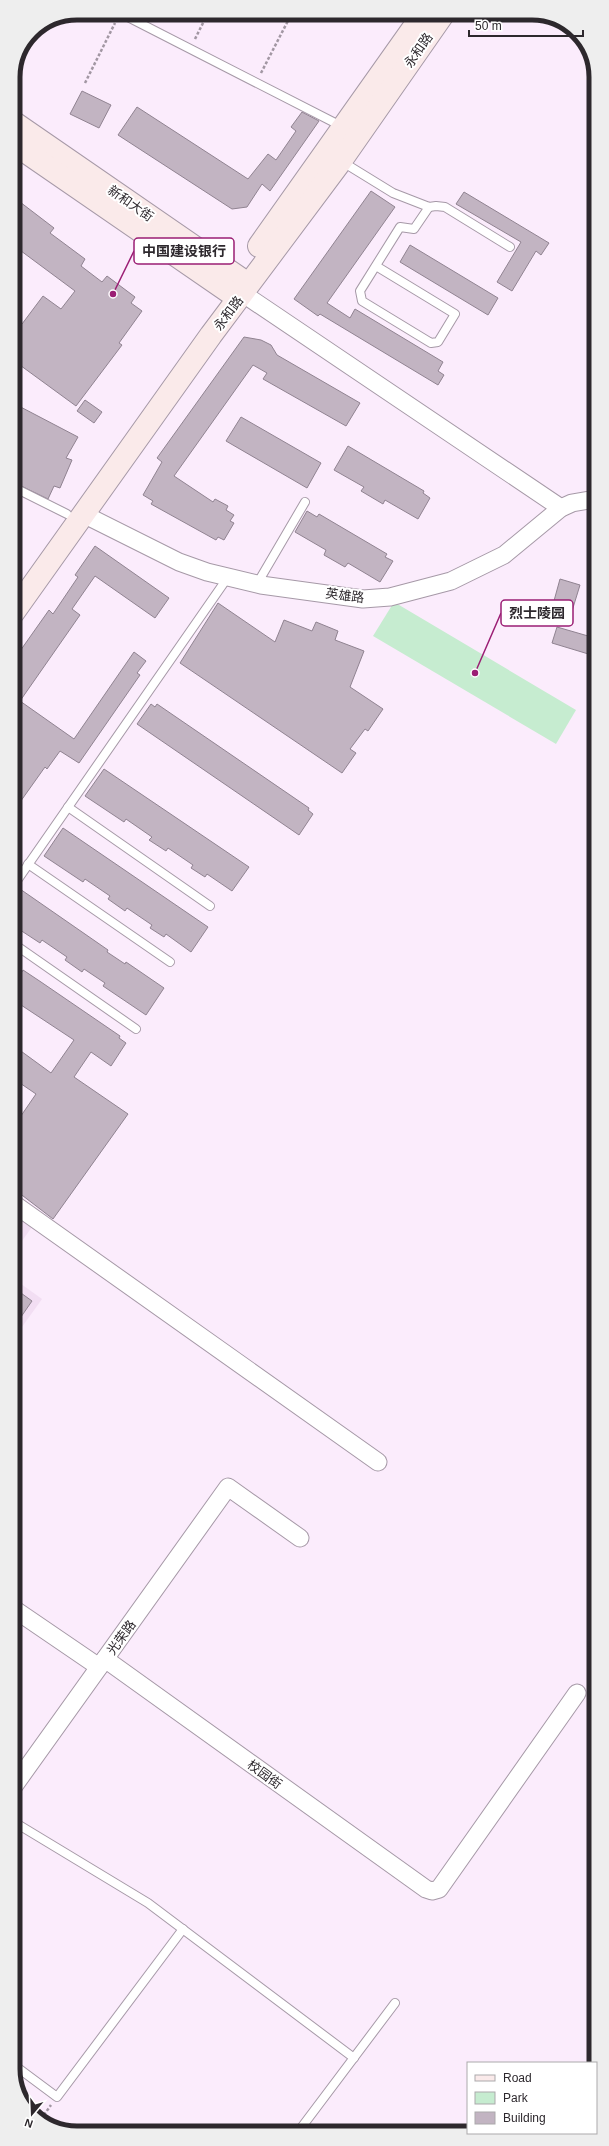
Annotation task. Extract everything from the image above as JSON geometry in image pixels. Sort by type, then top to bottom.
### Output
[{"type":"main road","name":"永和路","points":[[20,581],[75,514],[238,288],[344,127],[419,20]]},
{"type":"main road","name":"永和路","points":[[238,288],[340,161],[439,20]]},
{"type":"main road","name":"新和大街","points":[[20,127],[238,288]]},
{"type":"main road","name":"新和大街","points":[[20,148],[238,288]]},
{"type":"main road","name":"永和路","points":[[20,602],[75,514]]},
{"type":"street","points":[[238,288],[561,508]]},
{"type":"street","name":"英雄路","points":[[75,514],[179,562],[228,577],[257,584],[363,599],[390,597],[451,582],[504,555],[561,508],[572,503],[589,500]]},
{"type":"street","points":[[20,1208],[378,1462]]},
{"type":"street","name":"光荣路","points":[[20,1778],[228,1487],[300,1538]]},
{"type":"street","name":"校园街","points":[[20,1613],[102,1663],[426,1889],[432,1891],[439,1889],[577,1694]]},
{"type":"lane","points":[[134,20],[344,127]]},
{"type":"lane","points":[[340,161],[393,193],[429,207],[445,207],[510,247]]},
{"type":"lane","points":[[376,266],[455,314],[438,342],[431,343],[362,301],[360,291],[400,227],[414,229],[429,207]]},
{"type":"lane","points":[[20,490],[75,514]]},
{"type":"lane","points":[[257,584],[305,502]]},
{"type":"lane","points":[[20,876],[228,577]]},
{"type":"lane","points":[[68,807],[210,906]]},
{"type":"lane","points":[[28,864],[170,962]]},
{"type":"lane","points":[[20,948],[136,1029]]},
{"type":"lane","points":[[20,1826],[148,1903],[354,2058]]},
{"type":"lane","points":[[20,2069],[57,2096],[183,1929]]},
{"type":"lane","points":[[303,2126],[395,2003]]},
{"type":"path","points":[[85,83],[116,20]]},
{"type":"path","points":[[190,49],[204,20]]},
{"type":"path","points":[[256,83],[288,20]]},
{"type":"path","points":[[52,2104],[57,2096]]},
{"type":"shaded area","points":[[20,1219],[32,1227],[20,1244]]},
{"type":"shaded area","points":[[20,1283],[42,1299],[20,1330]]},
{"type":"green space","points":[[394,602],[576,710],[556,744],[373,636]]},
{"type":"building","points":[[82,91],[111,105],[99,128],[70,114]]},
{"type":"building","points":[[137,107],[248,179],[268,154],[276,160],[296,131],[291,127],[302,112],[319,121],[270,191],[262,184],[247,207],[232,209],[118,135]]},
{"type":"building","points":[[371,191],[395,207],[327,303],[350,318],[355,309],[443,362],[438,371],[444,375],[438,385],[320,314],[318,316],[294,299]]},
{"type":"building","points":[[464,192],[549,243],[541,255],[536,251],[512,291],[497,282],[521,242],[456,204]]},
{"type":"building","points":[[20,202],[54,228],[50,233],[85,259],[81,266],[102,282],[107,276],[135,297],[131,303],[142,311],[119,343],[122,345],[76,406],[20,365],[20,323],[22,324],[43,296],[61,309],[75,291],[20,250]]},
{"type":"building","points":[[410,245],[498,298],[488,315],[400,262]]},
{"type":"building","points":[[244,337],[261,340],[271,345],[277,355],[360,403],[346,426],[263,379],[267,373],[253,365],[174,476],[213,502],[215,499],[228,506],[226,510],[234,515],[230,521],[234,523],[224,540],[218,537],[216,540],[151,504],[153,501],[143,495],[162,462],[157,458]]},
{"type":"building","points":[[85,400],[102,412],[94,423],[77,411]]},
{"type":"building","points":[[20,407],[78,437],[66,458],[72,460],[60,488],[54,486],[48,499],[20,485]]},
{"type":"building","points":[[241,417],[321,463],[307,488],[226,441]]},
{"type":"building","points":[[348,446],[424,491],[423,493],[430,498],[418,519],[385,500],[383,504],[361,491],[364,487],[334,470]]},
{"type":"building","points":[[307,511],[317,517],[319,514],[387,554],[385,557],[393,561],[380,582],[348,563],[345,567],[324,555],[326,550],[295,532]]},
{"type":"building","points":[[95,546],[169,598],[155,618],[95,576],[72,609],[80,615],[20,701],[20,651],[49,610],[53,614],[78,577],[75,575]]},
{"type":"building","points":[[560,579],[580,585],[568,624],[549,619]]},
{"type":"building","points":[[218,603],[275,642],[284,620],[312,631],[316,622],[338,631],[335,640],[364,651],[350,687],[383,709],[368,731],[365,729],[350,749],[356,753],[342,773],[180,663]]},
{"type":"building","points":[[557,627],[589,636],[589,654],[552,643]]},
{"type":"building","points":[[134,652],[146,661],[137,673],[140,675],[79,763],[60,751],[47,769],[45,767],[20,802],[20,701],[74,739]]},
{"type":"building","points":[[151,704],[155,707],[157,704],[309,808],[308,810],[313,814],[299,835],[137,724]]},
{"type":"building","points":[[104,769],[249,867],[232,891],[207,874],[205,877],[191,868],[193,865],[168,848],[166,851],[149,840],[152,837],[126,819],[124,822],[85,796]]},
{"type":"building","points":[[63,828],[208,927],[191,952],[166,934],[164,937],[150,928],[152,925],[127,908],[125,911],[108,899],[110,896],[85,879],[83,882],[44,856]]},
{"type":"building","points":[[20,889],[108,950],[107,952],[125,964],[126,962],[164,988],[146,1015],[103,986],[105,983],[84,969],[82,972],[65,960],[67,957],[42,940],[40,943],[20,930]]},
{"type":"building","points":[[23,970],[41,982],[120,1036],[119,1038],[126,1043],[111,1066],[91,1052],[74,1077],[128,1114],[53,1219],[20,1194],[20,1117],[36,1094],[20,1083],[20,1050],[51,1073],[74,1040],[20,1004],[20,971],[22,972]]},
{"type":"building","points":[[20,1292],[32,1301],[20,1318]]},
{"type":"place","name":"中国建设银行","points":[[113,294]]},
{"type":"place","name":"烈士陵园","points":[[475,673]]}]
